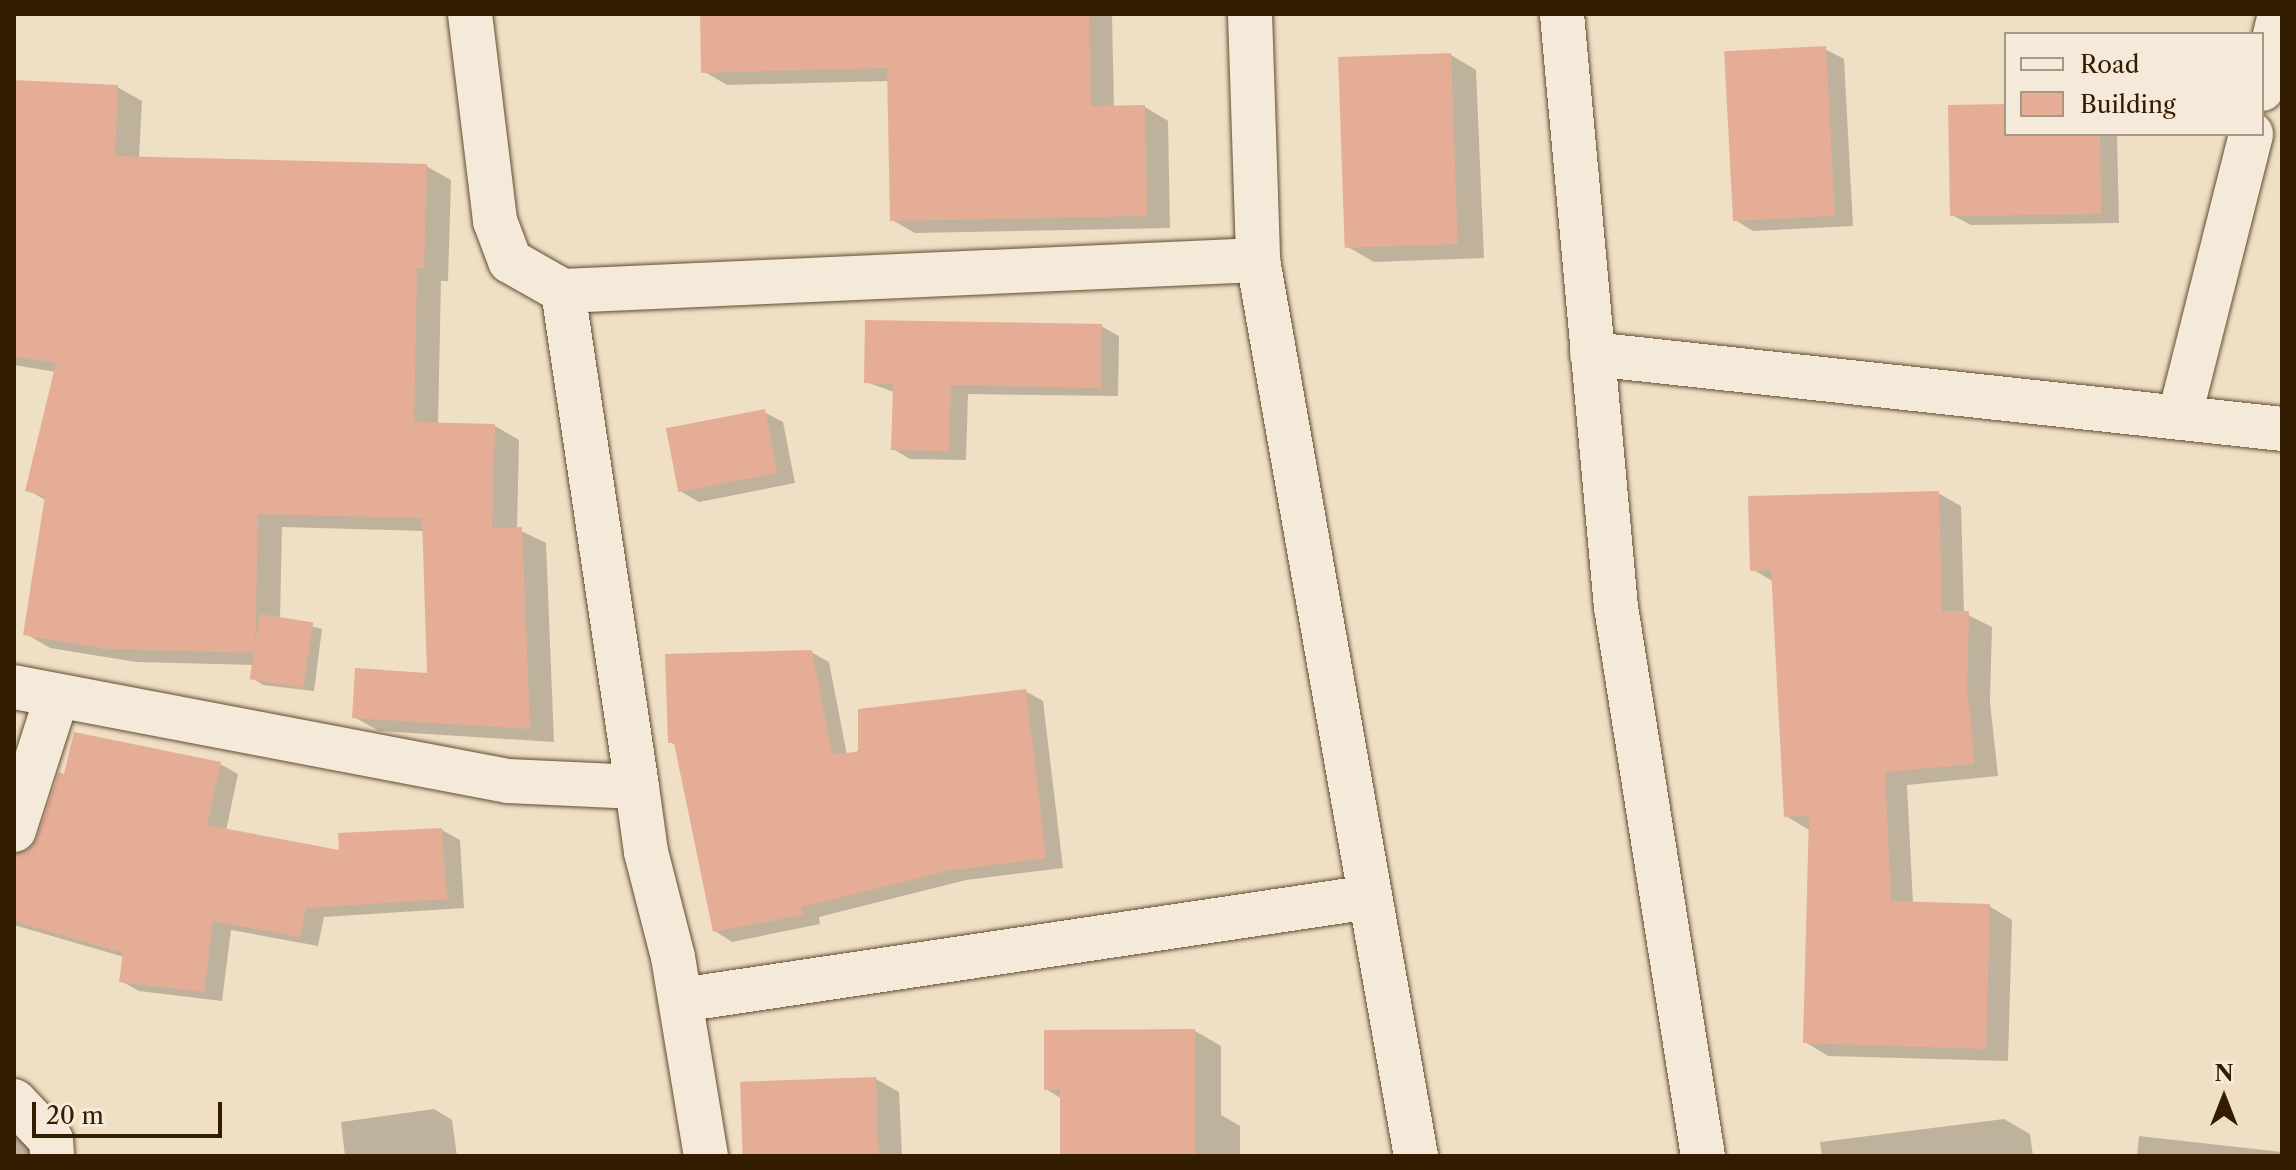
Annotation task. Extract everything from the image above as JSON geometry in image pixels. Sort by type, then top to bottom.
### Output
[{"type":"street","points":[[470,14],[495,221],[510,261],[563,291],[1258,260]]},
{"type":"street","points":[[1250,14],[1258,260],[1416,1156]]},
{"type":"street","points":[[1562,14],[1616,607],[1703,1156]]},
{"type":"street","points":[[2264,81],[2280,14]]},
{"type":"street","points":[[2180,415],[2250,136]]},
{"type":"street","points":[[563,291],[637,787],[681,1000],[706,1156]]},
{"type":"street","points":[[1592,354],[2180,415],[2282,429]]},
{"type":"street","points":[[14,687],[508,781],[637,787]]},
{"type":"street","points":[[14,830],[57,696]]},
{"type":"street","points":[[681,1000],[1370,897]]},
{"type":"street","points":[[14,1101],[51,1140],[52,1156]]},
{"type":"building","points":[[700,14],[1089,14],[1091,106],[1145,105],[1147,216],[890,221],[887,68],[701,73]]},
{"type":"building","points":[[1826,46],[1835,216],[1733,221],[1724,51]]},
{"type":"building","points":[[1451,53],[1458,244],[1345,248],[1338,57]]},
{"type":"building","points":[[14,80],[118,85],[115,156],[427,164],[424,268],[417,268],[414,422],[495,424],[492,528],[522,527],[530,729],[352,718],[355,668],[427,673],[422,518],[258,514],[255,653],[109,649],[23,635],[45,496],[25,491],[56,363],[14,356]]},
{"type":"building","points":[[2004,104],[2004,136],[2100,136],[2101,214],[1950,216],[1948,105]]},
{"type":"building","points":[[865,320],[1102,324],[1101,388],[951,385],[949,451],[891,450],[893,384],[864,383]]},
{"type":"building","points":[[765,409],[777,473],[678,492],[666,428]]},
{"type":"building","points":[[1939,491],[1942,611],[1969,611],[1967,688],[1975,764],[1885,772],[1891,901],[1990,904],[1986,1049],[1803,1043],[1809,816],[1784,817],[1771,570],[1750,571],[1748,496]]},
{"type":"building","points":[[260,614],[313,622],[303,688],[250,679]]},
{"type":"building","points":[[812,650],[832,754],[858,752],[858,709],[1026,689],[1046,858],[947,871],[802,907],[803,915],[713,932],[674,743],[668,743],[665,654]]},
{"type":"building","points":[[74,732],[221,762],[207,825],[339,850],[338,833],[442,828],[447,899],[306,908],[300,937],[213,921],[204,992],[119,982],[123,953],[14,921],[14,854],[30,849],[37,838],[59,772],[64,774]]},
{"type":"building","points":[[1195,1029],[1195,1156],[1060,1156],[1060,1090],[1044,1090],[1044,1030]]},
{"type":"building","points":[[876,1077],[879,1156],[743,1156],[740,1082]]}]
